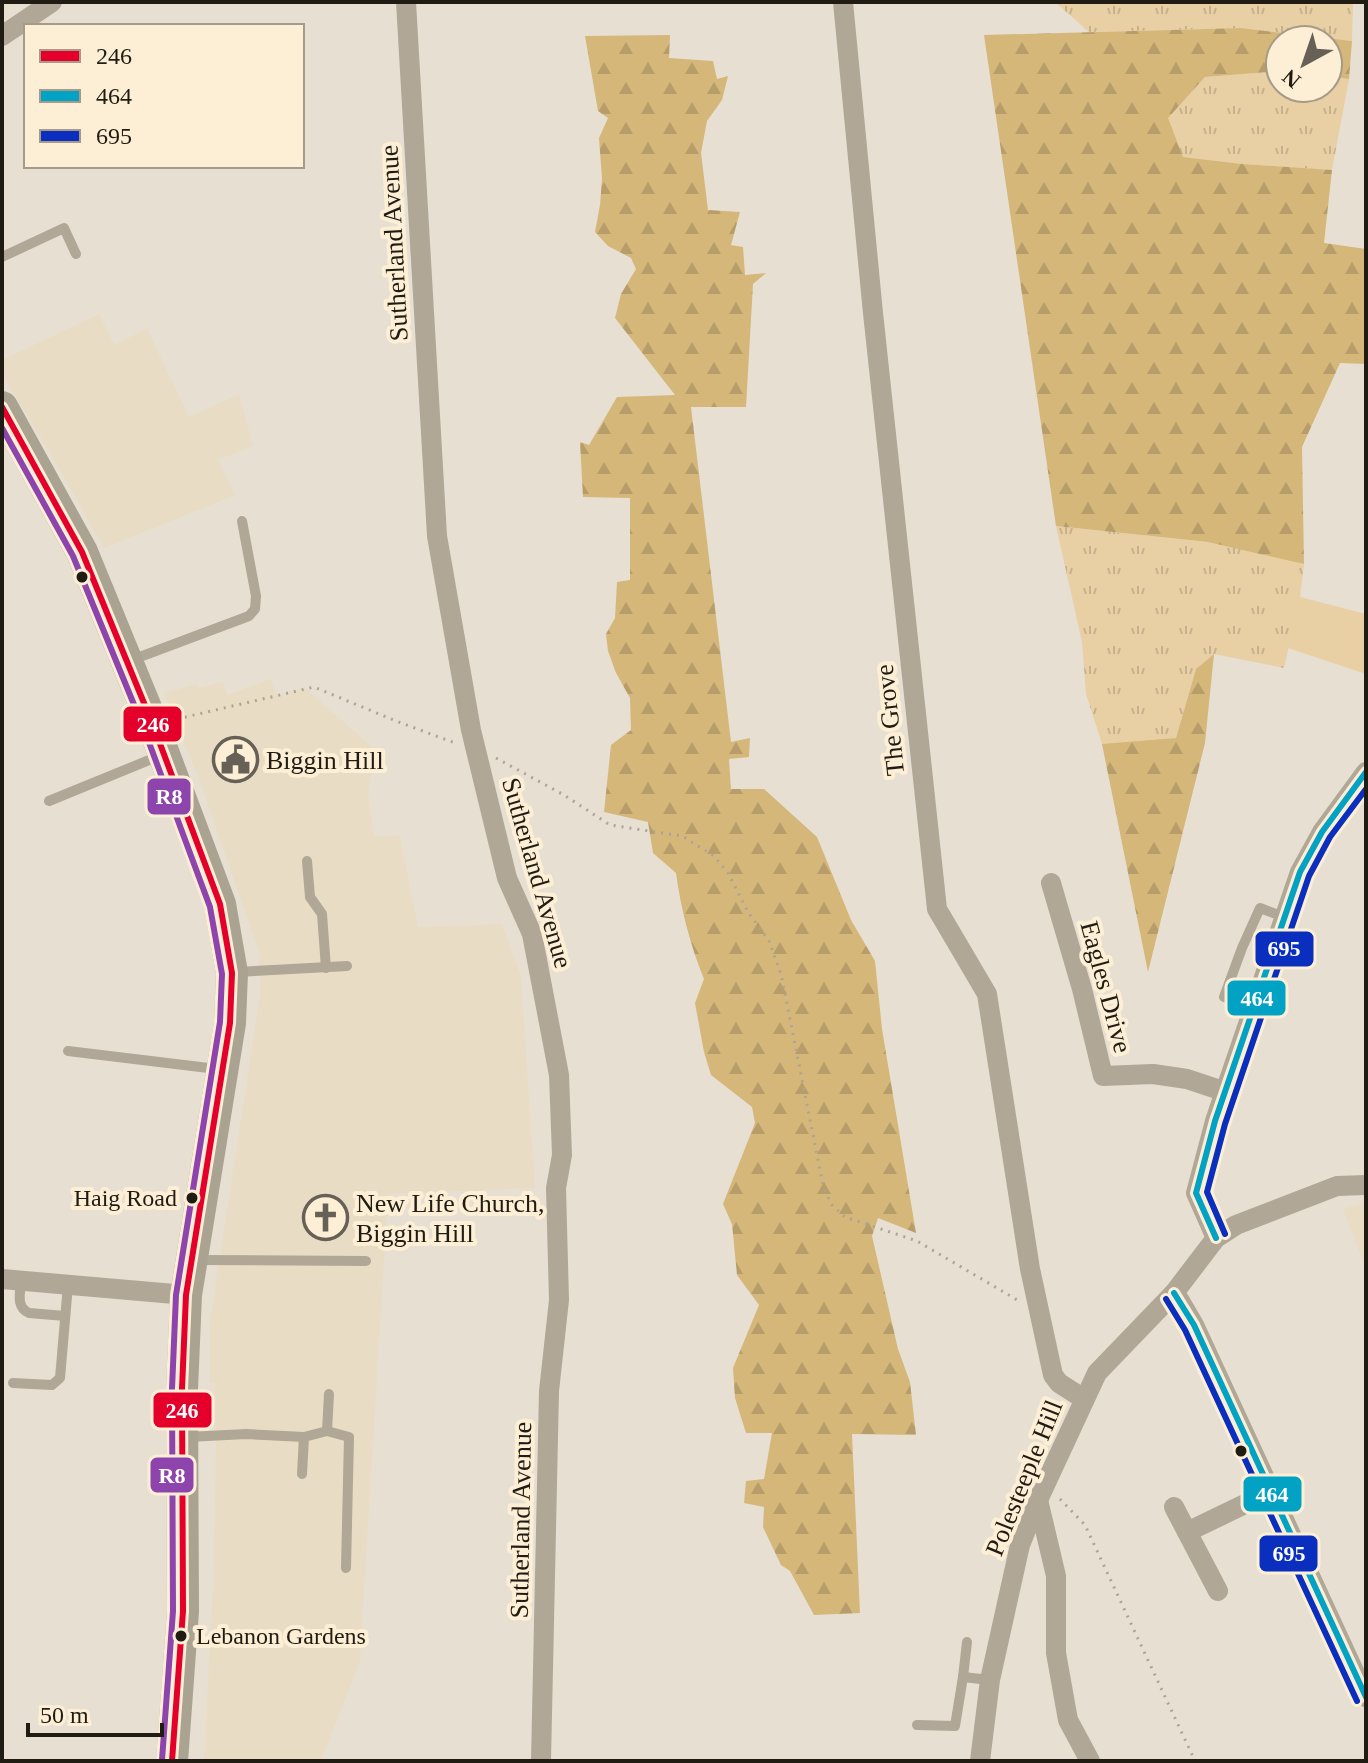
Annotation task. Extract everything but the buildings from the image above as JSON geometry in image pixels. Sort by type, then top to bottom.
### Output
[{"type":"main road","points":[[2,407],[82,552],[159,739],[220,904],[232,973],[230,1023],[186,1295],[182,1389],[183,1611],[172,1761]]},
{"type":"street","points":[[2,36],[52,2]]},
{"type":"street","name":"Sutherland Avenue","points":[[406,2],[437,536],[476,748],[507,878],[532,934],[559,1075],[562,1155],[556,1188],[559,1300],[549,1391],[541,1761]]},
{"type":"street","name":"The Grove","points":[[843,2],[937,909],[987,994],[1030,1269],[1053,1375],[1059,1383],[1084,1399]]},
{"type":"street","points":[[1366,772],[1322,832],[1300,872],[1215,1121],[1196,1193],[1216,1238],[1236,1225],[1337,1186],[1366,1185]]},
{"type":"street","name":"Eagles Drive","points":[[1051,883],[1103,1076],[1153,1074],[1187,1079],[1226,1092]]},
{"type":"street","name":"Polesteeple Hill","points":[[980,1761],[990,1680],[1020,1545],[1041,1492],[1097,1373],[1174,1293],[1216,1238]]},
{"type":"street","points":[[11,1280],[186,1295]]},
{"type":"street","points":[[1174,1293],[1194,1325],[1366,1697]]},
{"type":"street","points":[[1187,1532],[1272,1491]]},
{"type":"street","points":[[1041,1492],[1056,1576],[1056,1653],[1068,1720],[1090,1761]]},
{"type":"street","points":[[1174,1507],[1218,1591]]},
{"type":"lane","points":[[2,257],[64,228],[76,254]]},
{"type":"lane","points":[[127,662],[249,616],[255,609],[256,596],[242,521]]},
{"type":"lane","points":[[49,801],[159,739]]},
{"type":"lane","points":[[307,861],[310,897],[322,914],[326,968]]},
{"type":"lane","points":[[1253,1006],[1224,997],[1260,908],[1284,917]]},
{"type":"lane","points":[[232,973],[347,966]]},
{"type":"lane","points":[[68,1051],[222,1070]]},
{"type":"lane","points":[[193,1260],[366,1261]]},
{"type":"lane","points":[[11,1280],[24,1311],[65,1316]]},
{"type":"lane","points":[[13,1383],[52,1385],[60,1378],[68,1285]]},
{"type":"lane","points":[[327,1431],[329,1394]]},
{"type":"lane","points":[[182,1437],[246,1434],[304,1437],[327,1431],[349,1437],[346,1568]]},
{"type":"lane","points":[[302,1474],[304,1437]]},
{"type":"lane","points":[[917,1725],[955,1726],[967,1642]]},
{"type":"lane","points":[[963,1677],[990,1680]]},
{"type":"path","points":[[159,739],[314,687],[454,743],[476,748],[564,795],[610,825],[682,836],[714,856],[728,873],[748,912],[769,941],[781,974],[823,1185],[831,1204],[845,1217],[917,1241],[1040,1313]]},
{"type":"path","points":[[1041,1492],[1085,1525],[1195,1761]]},
{"type":"shaded area","points":[[99,314],[114,345],[147,329],[189,417],[239,394],[253,446],[218,460],[235,495],[104,548],[2,374],[2,360]]},
{"type":"shaded area","points":[[271,679],[278,696],[304,687],[375,750],[368,793],[374,837],[400,835],[418,927],[502,924],[521,976],[535,1188],[388,1194],[360,1661],[321,1761],[204,1761],[216,1447],[215,1383],[210,1383],[210,1321],[260,995],[259,952],[199,779],[164,693],[196,684],[198,688],[223,682],[227,695]]},
{"type":"shaded area","points":[[1366,1202],[1366,1269],[1343,1209]]},
{"type":"green space","points":[[1055,2],[1353,2],[1352,41],[1344,40],[1344,24],[1264,24],[1264,31],[1241,28],[1089,32]]},
{"type":"green space","points":[[1241,28],[1264,31],[1264,72],[1205,77],[1168,118],[1183,157],[1332,170],[1324,243],[1366,249],[1366,364],[1340,363],[1302,447],[1304,564],[1208,542],[1056,526],[984,35]]},
{"type":"green space","points":[[670,35],[669,58],[713,61],[717,79],[728,76],[722,100],[707,121],[701,153],[708,210],[740,212],[731,245],[743,247],[745,275],[766,273],[753,284],[746,407],[691,407],[731,742],[750,738],[749,757],[729,759],[731,789],[764,789],[817,837],[851,920],[875,961],[882,1029],[916,1233],[878,1218],[872,1236],[898,1349],[910,1382],[916,1435],[852,1434],[860,1613],[814,1615],[790,1571],[781,1565],[763,1527],[764,1507],[744,1503],[746,1481],[764,1479],[772,1433],[746,1433],[735,1398],[733,1368],[759,1305],[737,1275],[732,1224],[723,1204],[755,1123],[752,1107],[711,1075],[695,1003],[704,979],[687,927],[676,873],[653,853],[648,822],[604,812],[611,745],[631,730],[630,698],[616,673],[606,634],[615,618],[617,582],[630,580],[630,498],[583,497],[580,442],[589,445],[617,397],[675,395],[615,318],[621,294],[636,269],[631,258],[608,246],[595,232],[602,179],[599,138],[608,118],[598,111],[585,36]]},
{"type":"green space","points":[[1344,40],[1352,41],[1349,79],[1344,78]]},
{"type":"green space","points":[[1264,72],[1264,104],[1344,104],[1344,78],[1349,79],[1332,170],[1183,157],[1167,118],[1205,77]]},
{"type":"green space","points":[[1056,526],[1207,542],[1207,536],[1304,564],[1284,668],[1214,654],[1196,669],[1176,738],[1103,747],[1086,694],[1082,642]]},
{"type":"green space","points":[[1300,597],[1366,614],[1366,674],[1288,648]]},
{"type":"green space","points":[[1214,654],[1205,743],[1148,972],[1102,744],[1176,738],[1196,669]]},
{"type":"transit line","name":"246","points":[[2,407],[82,552],[153,725],[220,904],[232,973],[230,1023],[186,1295],[182,1389],[183,1611],[172,1761]]},
{"type":"transit line","name":"R8","points":[[2,428],[73,556],[144,729],[210,907],[222,974],[220,1022],[176,1295],[172,1389],[173,1611],[162,1760]]},
{"type":"transit line","name":"464","points":[[1216,1238],[1196,1193],[1215,1121],[1300,872],[1322,832],[1366,772]]},
{"type":"transit line","name":"695","points":[[1225,1234],[1207,1192],[1225,1124],[1309,876],[1330,837],[1366,789]]},
{"type":"transit line","name":"464","points":[[1174,1293],[1194,1325],[1366,1697]]},
{"type":"transit line","name":"695","points":[[1166,1299],[1185,1330],[1357,1701]]},
{"type":"place","name":"Biggin Hill","points":[[235,760]]},
{"type":"place","name":"Haig Road","points":[[192,1198]]},
{"type":"place","name":"New Life Church, Biggin Hill","points":[[325,1218]]},
{"type":"place","name":"Lebanon Gardens","points":[[181,1636]]}]
